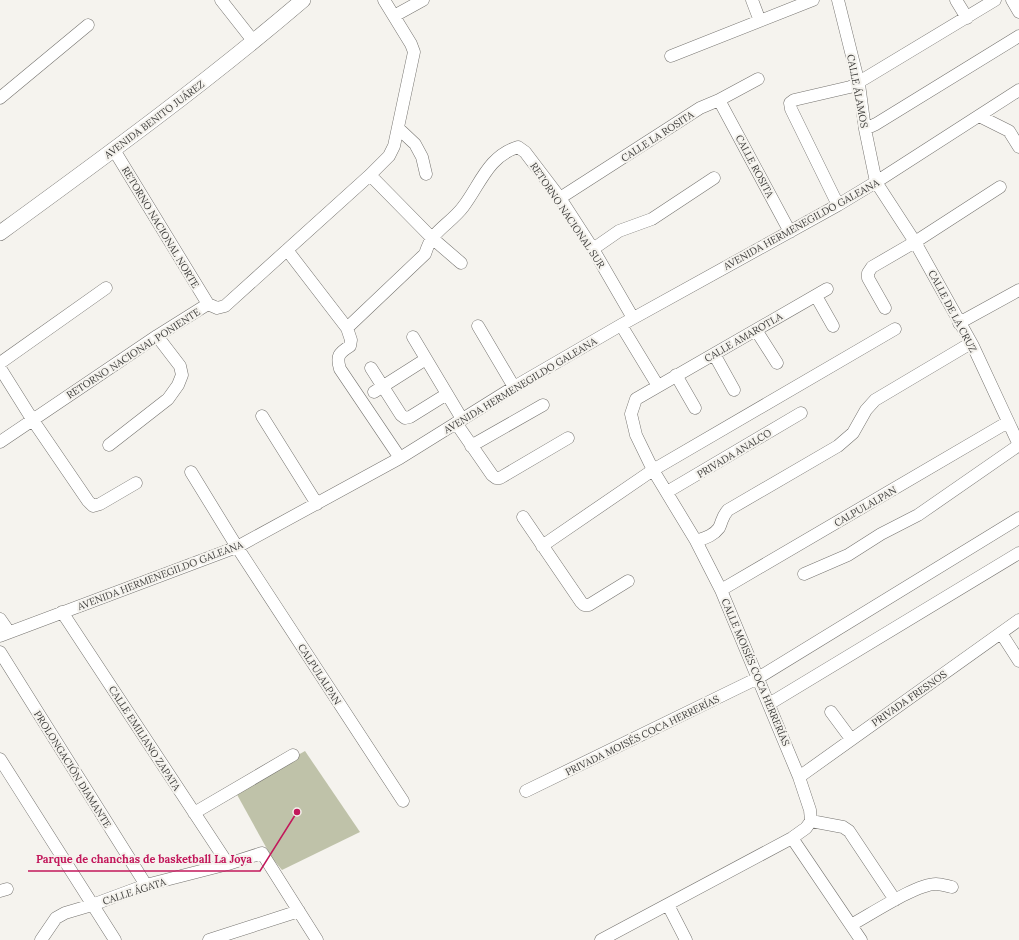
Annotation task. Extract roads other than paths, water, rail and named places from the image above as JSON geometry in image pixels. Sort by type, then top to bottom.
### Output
[{"type":"main road","name":"AVENIDA BENITO JUÁREZ","points":[[0,233],[114,150],[254,42],[303,0]]},
{"type":"street","points":[[221,0],[254,42]]},
{"type":"street","name":"RETORNO NACIONAL PONIENTE","points":[[0,442],[157,336],[208,304],[216,308],[225,306],[389,156],[394,146],[414,52],[411,44],[384,0]]},
{"type":"street","points":[[394,16],[423,0]]},
{"type":"street","points":[[752,0],[760,21]]},
{"type":"street","points":[[671,56],[813,0]]},
{"type":"street","name":"CALLE ÁLAMOS","points":[[838,0],[861,81],[865,129],[876,182]]},
{"type":"street","points":[[956,0],[967,18]]},
{"type":"street","points":[[838,205],[791,108],[790,103],[794,100],[850,87],[995,0]]},
{"type":"street","points":[[1012,0],[1019,12]]},
{"type":"street","points":[[0,98],[88,25]]},
{"type":"street","points":[[865,129],[876,124],[1019,36]]},
{"type":"street","name":"CALLE LA ROSITA","points":[[560,198],[700,108],[719,100],[758,79]]},
{"type":"street","name":"AVENIDA HERMENEGILDO GALEANA","points":[[4,634],[237,547],[400,458],[621,324],[838,205],[1019,90]]},
{"type":"street","name":"CALLE ROSITA","points":[[719,100],[790,232]]},
{"type":"street","points":[[979,116],[1009,131],[1019,147]]},
{"type":"street","points":[[398,128],[415,144],[422,156],[426,174]]},
{"type":"street","name":"RETORNO NACIONAL SUR","points":[[346,328],[425,254],[432,238],[462,208],[483,174],[508,150],[518,147],[525,152],[560,198],[593,249],[633,318]]},
{"type":"street","name":"RETORNO NACIONAL NORTE","points":[[114,150],[208,304]]},
{"type":"street","points":[[370,175],[432,238],[461,263]]},
{"type":"street","points":[[593,249],[619,231],[652,219],[714,178]]},
{"type":"street","name":"CALLE DE LA CRUZ","points":[[876,182],[915,242],[970,343],[1013,427],[1019,445]]},
{"type":"street","points":[[885,308],[868,278],[868,273],[872,267],[915,242],[1000,187]]},
{"type":"street","points":[[287,250],[346,328],[351,340],[350,346],[341,352],[338,360],[340,369],[400,458]]},
{"type":"street","points":[[0,362],[106,288]]},
{"type":"street","name":"CALLE AMAROTLA","points":[[658,386],[827,290]]},
{"type":"street","points":[[959,323],[1019,290]]},
{"type":"street","points":[[816,296],[833,326]]},
{"type":"street","points":[[621,324],[658,386]]},
{"type":"street","points":[[478,326],[514,388]]},
{"type":"street","points":[[542,546],[653,470],[895,329]]},
{"type":"street","points":[[756,330],[778,363]]},
{"type":"street","points":[[109,445],[168,399],[178,385],[182,375],[180,366],[157,336]]},
{"type":"street","points":[[413,337],[447,394],[471,446],[492,475],[496,478],[500,478],[568,438]]},
{"type":"street","points":[[696,541],[713,535],[719,527],[722,517],[728,510],[838,446],[853,433],[866,410],[875,400],[970,343]]},
{"type":"street","points":[[714,354],[734,390]]},
{"type":"street","points":[[378,390],[426,359]]},
{"type":"street","points":[[0,368],[32,419],[88,501],[93,506],[100,504],[136,483]]},
{"type":"street","points":[[371,368],[378,390],[405,418],[410,417],[447,394]]},
{"type":"street","points":[[676,375],[695,408]]},
{"type":"street","name":"CALLE MOISÉS COCA HERRERÍAS","points":[[658,386],[636,399],[631,414],[636,435],[653,470],[668,492],[722,590],[799,777],[810,810],[811,821]]},
{"type":"street","points":[[471,446],[544,405]]},
{"type":"street","name":"PRIVADA ANALCO","points":[[668,492],[801,413]]},
{"type":"street","points":[[262,416],[317,504]]},
{"type":"street","name":"CALPULALPAN","points":[[722,590],[1013,427]]},
{"type":"street","points":[[804,574],[848,555],[881,534],[918,515],[1019,445]]},
{"type":"street","name":"CALPULALPAN","points":[[191,472],[237,547],[403,801]]},
{"type":"street","points":[[523,517],[580,602],[584,605],[589,605],[628,581]]},
{"type":"street","name":"PRIVADA MOISÉS COCA HERRERÍAS","points":[[526,791],[758,678],[1019,518]]},
{"type":"street","points":[[769,704],[1019,553]]},
{"type":"street","name":"CALLE EMILIANO ZAPATA","points":[[62,612],[228,864]]},
{"type":"street","points":[[0,618],[4,634]]},
{"type":"street","name":"PRIVADA FRESNOS","points":[[799,777],[1019,620]]},
{"type":"street","points":[[1001,633],[1019,660]]},
{"type":"street","name":"PROLONGACIÓN DIAMANTE","points":[[0,652],[146,885]]},
{"type":"street","points":[[831,712],[851,739]]},
{"type":"street","points":[[194,813],[294,755]]},
{"type":"street","points":[[0,759],[115,940]]},
{"type":"street","points":[[601,940],[792,838],[806,828],[811,821],[843,827],[849,831],[895,900]]},
{"type":"street","points":[[792,838],[861,940]]},
{"type":"street","name":"CALLE ÁGATA","points":[[41,940],[60,915],[146,885],[228,864],[262,853],[299,911]]},
{"type":"street","points":[[852,925],[895,900],[922,887],[936,884],[952,887]]},
{"type":"street","points":[[668,905],[686,940]]},
{"type":"street","points":[[210,940],[299,911],[317,940]]},
{"type":"place","name":"Parque de chanchas de basketball La Joya","points":[[297,812]]}]
